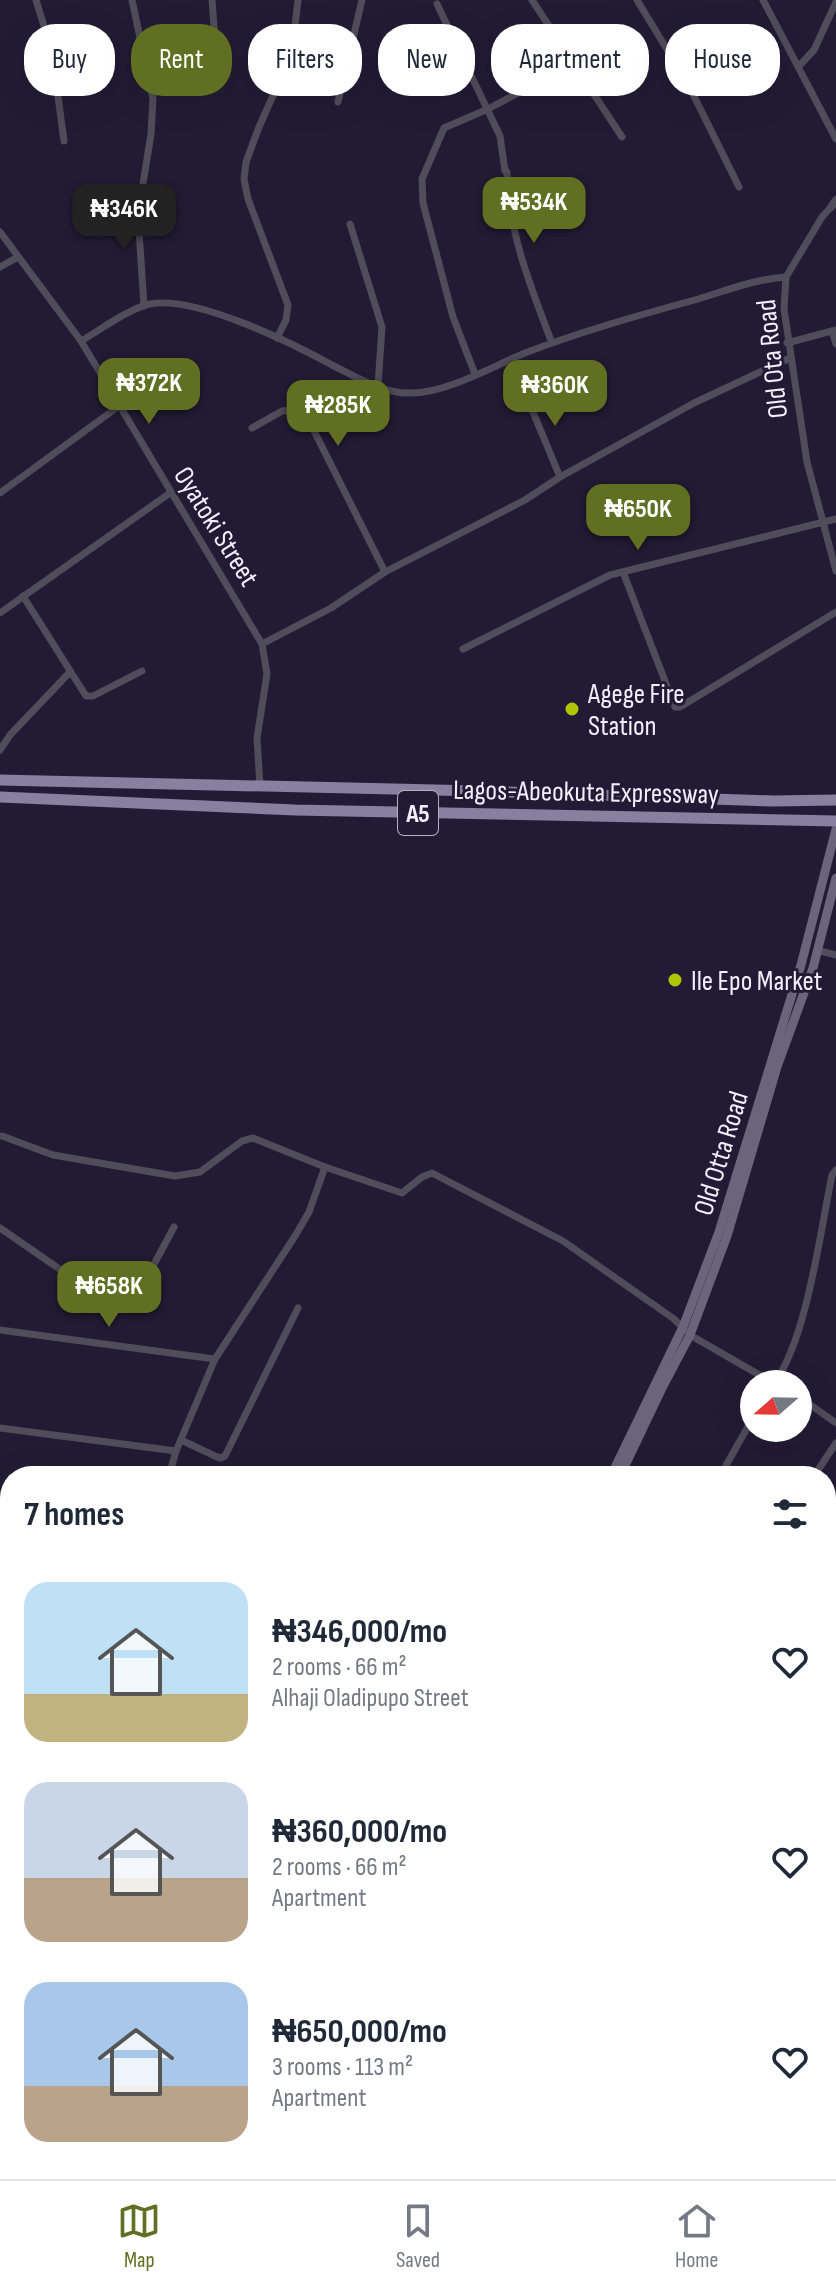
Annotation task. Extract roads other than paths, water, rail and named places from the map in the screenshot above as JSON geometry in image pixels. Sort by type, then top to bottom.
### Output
[{"type":"highway","name":"Lagos-Abeokuta Expressway","points":[[0,780],[773,801],[836,800]]},
{"type":"highway","name":"Lagos-Abeokuta Expressway","points":[[0,797],[295,810],[836,821]]},
{"type":"main road","name":"Old Otta Road","points":[[625,1466],[687,1331],[805,952],[836,829]]},
{"type":"main road","points":[[687,1331],[727,1236],[777,1067],[817,950],[836,878]]},
{"type":"main road","name":"Old Otta Road","points":[[616,1466],[687,1331]]},
{"type":"street","points":[[36,0],[52,52],[64,141]]},
{"type":"street","points":[[132,0],[153,99],[151,134],[139,198],[144,306]]},
{"type":"street","points":[[212,0],[214,24]]},
{"type":"street","points":[[277,338],[286,320],[288,305],[267,242],[248,199],[245,170],[259,127],[292,53],[298,0]]},
{"type":"street","points":[[338,102],[362,0]]},
{"type":"street","points":[[532,0],[548,24]]},
{"type":"street","points":[[637,0],[688,84],[739,187]]},
{"type":"street","points":[[763,0],[800,65],[836,139]]},
{"type":"street","points":[[800,65],[814,50],[836,2]]},
{"type":"street","points":[[437,4],[500,136],[507,172],[507,194],[520,250],[552,343]]},
{"type":"street","points":[[475,374],[453,317],[426,219],[422,179],[444,128],[512,96]]},
{"type":"street","points":[[595,96],[622,137]]},
{"type":"street","name":"Old Ota Road","points":[[834,203],[786,277],[784,309],[807,462],[836,571]]},
{"type":"street","points":[[350,224],[382,327],[378,386]]},
{"type":"street","name":"Oyatoki Street","points":[[0,232],[81,341],[262,644]]},
{"type":"street","points":[[0,267],[18,257]]},
{"type":"street","points":[[81,341],[144,306],[161,303],[207,311],[248,325],[359,379],[412,394],[440,389],[552,343],[754,280],[786,277]]},
{"type":"street","points":[[787,343],[834,331],[836,344]]},
{"type":"street","points":[[260,786],[257,738],[267,674],[262,644],[331,608],[385,572],[525,500],[560,477],[694,403],[790,358]]},
{"type":"street","points":[[511,359],[560,477]]},
{"type":"street","points":[[313,426],[341,405],[359,379]]},
{"type":"street","points":[[0,493],[119,406]]},
{"type":"street","points":[[252,428],[282,411],[303,409],[332,472],[385,572]]},
{"type":"street","points":[[0,613],[170,493]]},
{"type":"street","points":[[463,649],[599,580],[836,519]]},
{"type":"street","points":[[623,572],[675,707],[680,707],[836,612]]},
{"type":"street","points":[[23,596],[88,697],[142,671]]},
{"type":"street","points":[[0,750],[10,735],[70,672]]},
{"type":"street","points":[[817,950],[836,955]]},
{"type":"street","points":[[1,1136],[53,1155],[175,1176],[200,1172],[242,1141],[253,1138],[402,1193],[432,1173],[563,1241],[687,1331],[751,1370]]},
{"type":"street","points":[[172,1466],[215,1359],[309,1212],[325,1167]]},
{"type":"street","points":[[783,1370],[798,1331],[832,1175],[836,1170]]},
{"type":"street","points":[[0,1228],[71,1277],[131,1298],[137,1296],[174,1227]]},
{"type":"street","points":[[181,1440],[217,1457],[225,1456],[298,1308]]},
{"type":"street","points":[[0,1330],[215,1359]]},
{"type":"street","points":[[812,1406],[836,1423]]},
{"type":"street","points":[[0,1428],[176,1451]]},
{"type":"street","points":[[726,1466],[740,1441]]},
{"type":"street","points":[[821,1466],[836,1443]]},
{"type":"place","name":"Agege Fire Station","points":[[572,709]]},
{"type":"place","name":"Ile Epo Market","points":[[675,980]]}]
